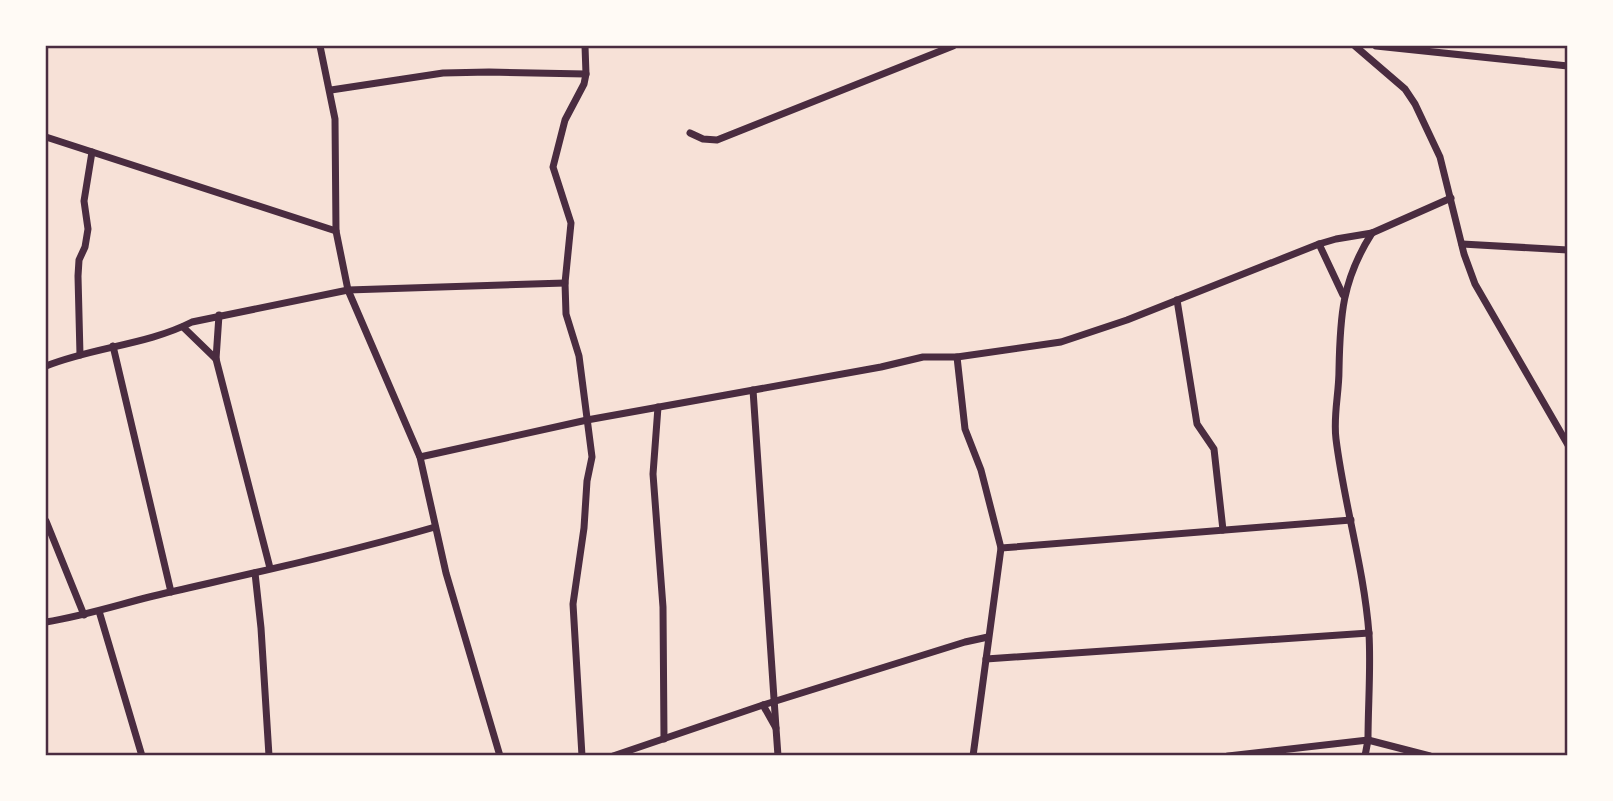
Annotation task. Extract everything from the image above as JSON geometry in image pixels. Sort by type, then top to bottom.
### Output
[{"type":"street","points":[[320,46],[335,119],[336,231],[348,289],[420,457],[435,527],[500,755]]},
{"type":"street","points":[[582,755],[573,604],[592,457],[579,356],[566,314],[565,283],[571,223],[553,167],[565,120],[584,84],[585,46]]},
{"type":"street","points":[[690,133],[703,139],[717,140],[953,46]]},
{"type":"street","points":[[1355,46],[1405,89],[1415,104],[1440,157],[1475,284],[1567,445]]},
{"type":"street","points":[[1376,46],[1567,66]]},
{"type":"street","points":[[331,90],[443,74],[586,74]]},
{"type":"street","points":[[46,137],[336,231]]},
{"type":"street","points":[[80,355],[78,276],[79,260],[85,247],[88,229],[84,201],[92,152]]},
{"type":"street","points":[[420,457],[587,419],[881,367],[923,357],[957,356],[1061,342],[1127,320],[1319,244],[1372,233],[1451,198]]},
{"type":"street","points":[[1365,755],[1368,740],[1368,633],[1336,440],[1335,419],[1339,394],[1339,339],[1344,296],[1361,250],[1372,233]]},
{"type":"street","points":[[1319,244],[1344,296]]},
{"type":"street","points":[[1462,244],[1567,250]]},
{"type":"street","points":[[46,366],[169,333],[192,322],[219,315],[348,289],[565,283]]},
{"type":"street","points":[[1177,300],[1197,424],[1214,449],[1223,530]]},
{"type":"street","points":[[219,315],[216,359],[270,568]]},
{"type":"street","points":[[183,327],[216,359]]},
{"type":"street","points":[[113,346],[172,592]]},
{"type":"street","points":[[957,356],[965,429],[981,470],[1001,548],[973,755]]},
{"type":"street","points":[[753,390],[778,755]]},
{"type":"street","points":[[658,407],[653,474],[663,607],[664,739]]},
{"type":"street","points":[[1001,548],[1351,520]]},
{"type":"street","points":[[46,521],[84,615]]},
{"type":"street","points":[[46,622],[369,546],[435,527]]},
{"type":"street","points":[[255,573],[269,755]]},
{"type":"street","points":[[99,611],[142,755]]},
{"type":"street","points":[[986,659],[1368,633]]},
{"type":"street","points":[[613,755],[763,705],[988,637]]},
{"type":"street","points":[[763,705],[776,728]]},
{"type":"street","points":[[1228,755],[1368,740],[1430,755]]},
{"type":"street","points":[[629,750],[641,755]]}]
